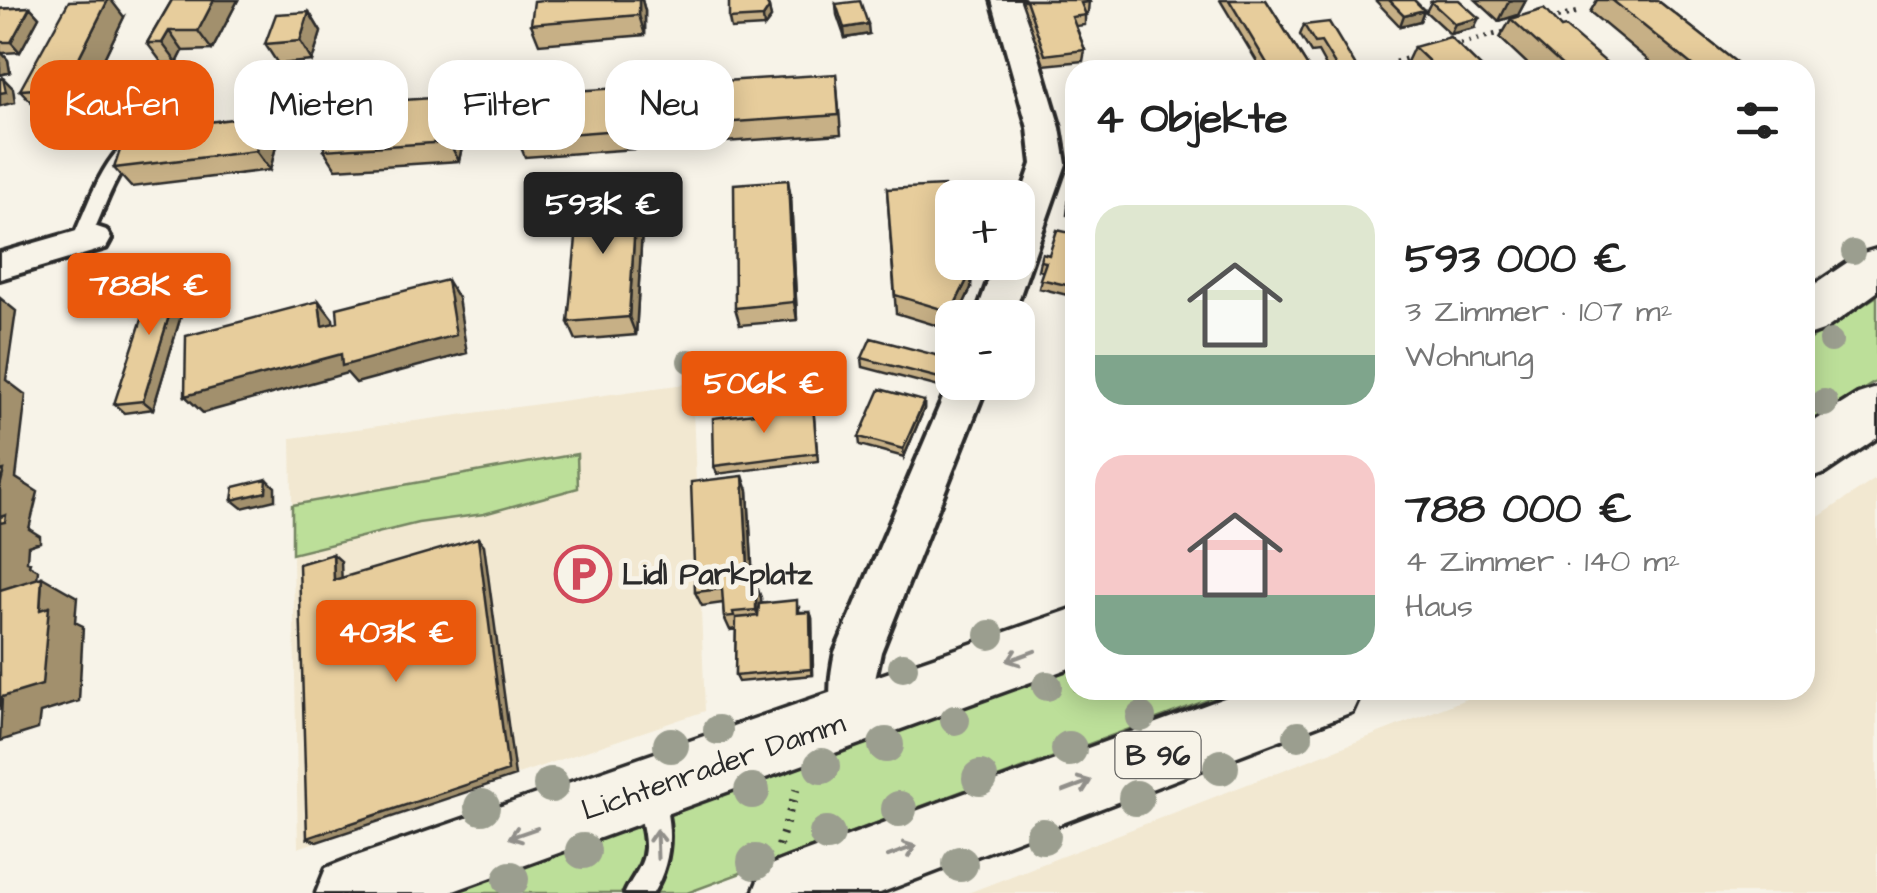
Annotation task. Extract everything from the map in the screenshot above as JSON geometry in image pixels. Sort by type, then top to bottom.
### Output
[{"type":"main road","points":[[1815,310],[1877,267]]},
{"type":"main road","points":[[1815,450],[1877,410]]},
{"type":"main road","name":"Lichtenrader Damm","points":[[351,893],[1065,641]]},
{"type":"main road","name":"B 96","points":[[781,877],[1301,700]]},
{"type":"street","points":[[1007,0],[1044,128],[1049,164],[1035,203]]},
{"type":"street","points":[[0,266],[87,241]]},
{"type":"street","points":[[855,716],[850,684],[858,652],[962,400]]},
{"type":"lane","points":[[87,241],[126,150]]},
{"type":"lane","points":[[638,893],[658,861],[656,824],[648,789]]},
{"type":"path","points":[[1544,21],[1581,11]]},
{"type":"path","points":[[1451,47],[1526,26]]},
{"type":"path","points":[[1402,60],[1432,52]]},
{"type":"path","points":[[781,877],[800,778]]},
{"type":"shaded area","points":[[692,383],[705,711],[298,848],[291,438]]},
{"type":"shaded area","points":[[1877,478],[1877,893],[968,893],[1463,700],[1815,700],[1815,519]]},
{"type":"green space","points":[[1877,296],[1877,381],[1815,419],[1815,336]]},
{"type":"green space","points":[[577,454],[578,488],[484,514],[418,523],[292,554],[292,505]]},
{"type":"green space","points":[[1065,671],[1065,700],[1208,700],[687,893],[430,893]]},
{"type":"building","points":[[108,0],[78,60],[37,60],[69,1]]},
{"type":"building","points":[[172,0],[214,0],[198,31],[169,31],[162,43],[147,43]]},
{"type":"building","points":[[639,0],[639,15],[531,24],[534,1]]},
{"type":"building","points":[[729,0],[765,0],[769,8],[763,17],[729,19]]},
{"type":"building","points":[[1026,0],[1089,0],[1081,3],[1086,15],[1072,17],[1085,50],[1045,55]]},
{"type":"building","points":[[1229,0],[1266,0],[1304,60],[1265,60]]},
{"type":"building","points":[[1389,0],[1414,0],[1424,10],[1404,15]]},
{"type":"building","points":[[1459,0],[1479,18],[1455,24],[1431,2]]},
{"type":"building","points":[[1612,0],[1657,0],[1733,60],[1686,60]]},
{"type":"building","points":[[860,1],[868,24],[844,28],[836,4]]},
{"type":"building","points":[[30,7],[11,42],[0,42],[0,9]]},
{"type":"building","points":[[1544,9],[1561,28],[1565,27],[1603,60],[1556,60],[1511,19]]},
{"type":"building","points":[[309,12],[300,41],[265,44],[276,14]]},
{"type":"building","points":[[1329,22],[1352,60],[1332,60],[1304,25]]},
{"type":"building","points":[[1450,37],[1474,60],[1428,60],[1414,47]]},
{"type":"building","points":[[30,72],[30,89],[20,90]]},
{"type":"building","points":[[836,74],[839,115],[734,122],[734,80]]},
{"type":"building","points":[[3,78],[6,92],[0,93],[0,79]]},
{"type":"building","points":[[605,89],[605,131],[585,133],[585,90]]},
{"type":"building","points":[[428,98],[428,143],[408,145],[408,100]]},
{"type":"building","points":[[234,119],[234,150],[256,151],[114,168],[120,150],[214,150],[214,121]]},
{"type":"building","points":[[788,180],[794,302],[735,308],[734,184]]},
{"type":"building","points":[[935,186],[935,280],[967,280],[957,300],[935,300],[935,307],[895,295],[887,189]]},
{"type":"building","points":[[637,192],[629,317],[568,322],[580,196]]},
{"type":"building","points":[[1057,230],[1065,232],[1065,285],[1040,279],[1046,262],[1040,261],[1042,253],[1049,255]]},
{"type":"building","points":[[183,270],[143,401],[114,404],[157,273]]},
{"type":"building","points":[[447,280],[456,335],[342,366],[341,354],[185,396],[186,336],[319,301],[322,326],[338,322],[337,308]]},
{"type":"building","points":[[871,338],[935,355],[935,377],[862,358]]},
{"type":"building","points":[[880,389],[924,401],[903,449],[859,437]]},
{"type":"building","points":[[813,406],[817,453],[714,466],[713,418]]},
{"type":"building","points":[[743,476],[749,585],[756,585],[756,610],[724,617],[722,589],[695,592],[691,482]]},
{"type":"building","points":[[267,479],[266,492],[232,500],[234,487]]},
{"type":"building","points":[[478,538],[508,771],[307,838],[299,564],[333,554],[334,580]]},
{"type":"building","points":[[42,577],[40,610],[49,607],[42,685],[2,697],[0,711],[0,590]]},
{"type":"building","points":[[797,600],[797,613],[810,612],[811,669],[735,676],[736,618],[758,616],[759,604]]},
{"type":"place","name":"Lidl Parkplatz","points":[[583,574]]}]
